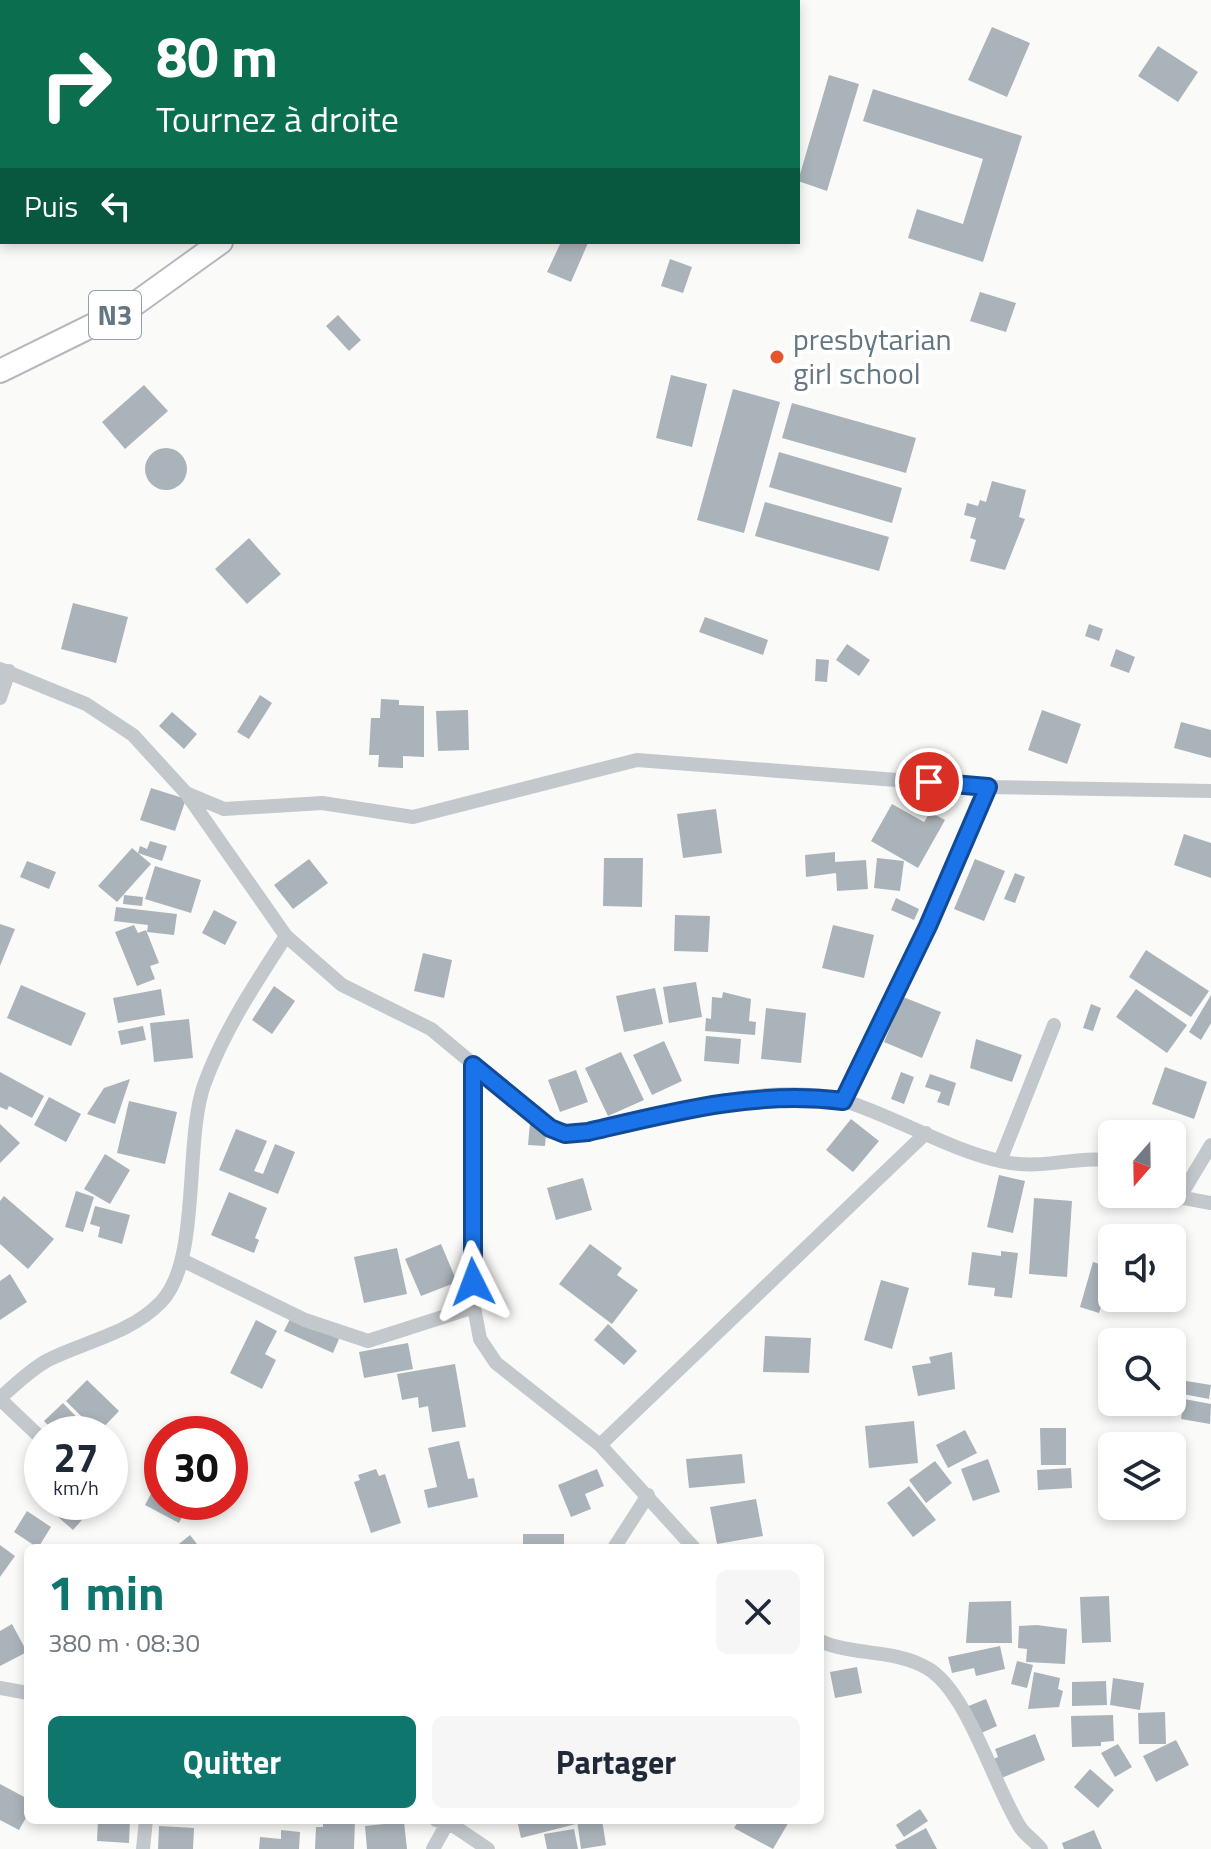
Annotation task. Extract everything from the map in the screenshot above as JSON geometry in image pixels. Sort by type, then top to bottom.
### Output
[{"type":"highway","name":"N3","points":[[0,371],[132,306],[218,244]]},
{"type":"street","points":[[0,698],[5,670],[86,704],[133,735],[186,793],[286,936],[342,985],[431,1029],[550,1128],[565,1134],[588,1132],[734,1099],[801,1096],[843,1101],[1000,1161],[1033,1167],[1098,1162]]},
{"type":"street","points":[[186,793],[224,809],[322,803],[413,817],[637,760],[988,787],[1211,791]]},
{"type":"street","points":[[843,1101],[928,926],[988,787]]},
{"type":"street","points":[[24,1421],[0,1398],[46,1361],[120,1332],[162,1302],[182,1260],[203,1088],[229,1026],[286,936]]},
{"type":"street","points":[[1000,1161],[1054,1025]]},
{"type":"street","points":[[473,1065],[470,1233],[474,1307],[480,1339],[496,1363],[600,1445],[691,1544]]},
{"type":"street","points":[[600,1445],[926,1133]]},
{"type":"street","points":[[1186,1180],[1211,1145]]},
{"type":"street","points":[[1186,1199],[1211,1203]]},
{"type":"street","points":[[182,1260],[305,1320],[368,1341],[474,1307]]},
{"type":"street","points":[[617,1544],[648,1495]]},
{"type":"street","points":[[824,1643],[837,1649],[891,1656],[924,1665],[940,1675],[958,1703],[1021,1828],[1041,1849]]},
{"type":"street","points":[[0,1688],[24,1692]]},
{"type":"street","points":[[143,1849],[146,1824]]},
{"type":"street","points":[[433,1849],[443,1824]]},
{"type":"street","points":[[449,1824],[488,1849]]},
{"type":"building","points":[[992,27],[1030,43],[1007,97],[968,80]]},
{"type":"building","points":[[1158,46],[1198,72],[1178,102],[1138,76]]},
{"type":"building","points":[[829,75],[859,84],[827,191],[800,182]]},
{"type":"building","points":[[873,89],[1022,136],[983,262],[908,238],[917,209],[963,224],[983,159],[863,121]]},
{"type":"building","points":[[560,244],[588,244],[571,282],[547,272]]},
{"type":"building","points":[[670,259],[692,267],[683,293],[661,286]]},
{"type":"building","points":[[980,292],[1016,303],[1006,332],[970,321]]},
{"type":"building","points":[[338,315],[361,340],[349,351],[326,326]]},
{"type":"building","points":[[671,375],[707,384],[692,447],[656,438]]},
{"type":"building","points":[[144,385],[168,411],[125,449],[102,422]]},
{"type":"building","points":[[733,389],[780,402],[744,533],[697,520]]},
{"type":"building","points":[[792,403],[916,438],[906,473],[782,438]]},
{"type":"building","points":[[166,448],[181,454],[187,469],[181,484],[166,490],[151,484],[145,469],[151,454]]},
{"type":"building","points":[[779,452],[902,488],[892,523],[769,487]]},
{"type":"building","points":[[992,481],[1026,490],[1019,517],[1025,519],[1005,570],[970,561],[976,540],[970,538],[976,518],[964,515],[967,503],[978,506],[980,500],[986,502]]},
{"type":"building","points":[[765,502],[889,537],[879,571],[755,536]]},
{"type":"building","points":[[249,538],[281,574],[247,604],[215,569]]},
{"type":"building","points":[[73,603],[128,617],[116,663],[61,649]]},
{"type":"building","points":[[705,617],[768,640],[763,655],[699,632]]},
{"type":"building","points":[[1089,624],[1103,629],[1099,641],[1085,636]]},
{"type":"building","points":[[847,644],[870,660],[859,676],[836,660]]},
{"type":"building","points":[[1116,649],[1135,657],[1129,673],[1110,666]]},
{"type":"building","points":[[816,659],[829,660],[827,682],[815,681]]},
{"type":"building","points":[[260,695],[272,703],[249,739],[237,732]]},
{"type":"building","points":[[381,699],[399,700],[399,705],[424,706],[424,757],[403,756],[403,768],[378,767],[379,755],[369,755],[371,718],[380,718]]},
{"type":"building","points":[[468,710],[469,750],[438,751],[436,711]]},
{"type":"building","points":[[1042,710],[1081,724],[1067,764],[1028,750]]},
{"type":"building","points":[[172,712],[197,734],[184,749],[159,726]]},
{"type":"building","points":[[1181,722],[1211,730],[1211,758],[1174,748]]},
{"type":"building","points":[[151,788],[186,799],[175,831],[140,820]]},
{"type":"building","points":[[892,804],[924,822],[930,812],[945,820],[918,868],[871,841]]},
{"type":"building","points":[[716,809],[722,853],[683,858],[677,814]]},
{"type":"building","points":[[1184,834],[1211,843],[1211,878],[1174,865]]},
{"type":"building","points":[[150,841],[167,846],[162,861],[138,853],[140,846],[147,849]]},
{"type":"building","points":[[132,848],[151,864],[117,902],[98,886]]},
{"type":"building","points":[[835,852],[835,862],[866,860],[868,889],[837,891],[836,873],[806,877],[805,855]]},
{"type":"building","points":[[604,858],[643,858],[642,907],[603,906]]},
{"type":"building","points":[[877,858],[904,861],[900,891],[874,888]]},
{"type":"building","points":[[309,859],[328,883],[293,909],[274,885]]},
{"type":"building","points":[[975,859],[1005,871],[984,921],[954,909]]},
{"type":"building","points":[[27,861],[56,872],[49,889],[20,877]]},
{"type":"building","points":[[155,866],[201,880],[191,913],[145,899]]},
{"type":"building","points":[[1015,873],[1025,877],[1015,903],[1004,899]]},
{"type":"building","points":[[124,895],[143,897],[142,906],[123,904]]},
{"type":"building","points":[[896,898],[919,909],[914,920],[891,910]]},
{"type":"building","points":[[116,907],[177,914],[174,935],[147,932],[148,925],[114,921]]},
{"type":"building","points":[[214,910],[237,922],[225,945],[202,933]]},
{"type":"building","points":[[675,915],[710,916],[708,952],[674,951]]},
{"type":"building","points":[[0,924],[15,929],[0,966]]},
{"type":"building","points":[[134,925],[138,933],[146,930],[159,963],[150,966],[155,979],[137,986],[115,932]]},
{"type":"building","points":[[833,925],[874,935],[864,978],[822,968]]},
{"type":"building","points":[[1146,950],[1209,991],[1191,1017],[1129,977]]},
{"type":"building","points":[[423,953],[452,960],[444,998],[414,991]]},
{"type":"building","points":[[696,982],[702,1017],[669,1023],[663,987]]},
{"type":"building","points":[[21,985],[86,1013],[71,1046],[7,1018]]},
{"type":"building","points":[[274,986],[295,1001],[272,1034],[252,1020]]},
{"type":"building","points":[[655,988],[663,1024],[624,1032],[616,996]]},
{"type":"building","points":[[161,989],[165,1015],[118,1023],[113,998]]},
{"type":"building","points":[[1136,989],[1187,1025],[1167,1053],[1116,1017]]},
{"type":"building","points":[[723,992],[751,999],[749,1021],[756,1022],[755,1035],[705,1031],[706,1018],[711,1019],[712,997],[722,998]]},
{"type":"building","points":[[1211,995],[1211,1023],[1201,1040],[1189,1032]]},
{"type":"building","points":[[903,997],[941,1012],[922,1058],[884,1042]]},
{"type":"building","points":[[1091,1004],[1101,1008],[1093,1031],[1083,1028]]},
{"type":"building","points":[[766,1008],[806,1013],[801,1063],[761,1059]]},
{"type":"building","points":[[189,1019],[193,1058],[154,1062],[150,1023]]},
{"type":"building","points":[[143,1026],[146,1040],[121,1045],[118,1031]]},
{"type":"building","points":[[706,1036],[741,1039],[739,1064],[704,1061]]},
{"type":"building","points":[[976,1039],[1022,1055],[1012,1082],[970,1068]]},
{"type":"building","points":[[664,1041],[682,1081],[652,1095],[633,1055]]},
{"type":"building","points":[[621,1052],[644,1100],[608,1116],[585,1068]]},
{"type":"building","points":[[1165,1067],[1207,1082],[1194,1119],[1152,1104]]},
{"type":"building","points":[[576,1070],[588,1102],[560,1112],[548,1080]]},
{"type":"building","points":[[0,1072],[44,1096],[32,1118],[9,1106],[7,1110],[0,1107]]},
{"type":"building","points":[[901,1072],[914,1077],[904,1104],[891,1099]]},
{"type":"building","points":[[930,1074],[956,1083],[949,1106],[937,1102],[941,1092],[925,1087]]},
{"type":"building","points":[[130,1079],[115,1124],[87,1114],[104,1088]]},
{"type":"building","points":[[49,1097],[81,1114],[66,1142],[34,1125]]},
{"type":"building","points":[[129,1101],[177,1112],[165,1164],[117,1153]]},
{"type":"building","points":[[851,1119],[879,1141],[853,1172],[826,1150]]},
{"type":"building","points":[[530,1123],[547,1124],[545,1146],[528,1145]]},
{"type":"building","points":[[0,1124],[20,1143],[0,1163]]},
{"type":"building","points":[[236,1129],[267,1141],[254,1171],[263,1174],[275,1144],[295,1152],[278,1194],[219,1170]]},
{"type":"building","points":[[105,1154],[130,1170],[110,1204],[84,1189]]},
{"type":"building","points":[[999,1175],[1025,1181],[1013,1233],[987,1227]]},
{"type":"building","points":[[583,1178],[592,1210],[556,1220],[547,1188]]},
{"type":"building","points":[[76,1191],[94,1197],[83,1232],[65,1227]]},
{"type":"building","points":[[229,1192],[267,1208],[255,1238],[259,1240],[254,1253],[211,1235]]},
{"type":"building","points":[[4,1196],[54,1239],[28,1269],[0,1244],[0,1201]]},
{"type":"building","points":[[1034,1198],[1072,1201],[1067,1277],[1029,1274]]},
{"type":"building","points":[[95,1206],[130,1215],[122,1244],[98,1237],[100,1227],[90,1224]]},
{"type":"building","points":[[441,1244],[457,1282],[421,1296],[405,1259]]},
{"type":"building","points":[[590,1244],[622,1268],[617,1275],[638,1290],[612,1324],[559,1284]]},
{"type":"building","points":[[397,1248],[407,1294],[364,1303],[354,1257]]},
{"type":"building","points":[[1001,1251],[1018,1253],[1012,1298],[994,1296],[995,1288],[968,1285],[972,1252],[1001,1256]]},
{"type":"building","points":[[1093,1262],[1098,1264],[1099,1313],[1080,1307]]},
{"type":"building","points":[[10,1274],[27,1302],[0,1320],[0,1281]]},
{"type":"building","points":[[881,1280],[909,1288],[892,1349],[864,1340]]},
{"type":"building","points":[[291,1317],[339,1339],[333,1353],[284,1331]]},
{"type":"building","points":[[256,1320],[277,1331],[265,1354],[276,1360],[262,1389],[230,1373]]},
{"type":"building","points":[[608,1324],[637,1351],[624,1365],[594,1340]]},
{"type":"building","points":[[765,1336],[811,1338],[809,1373],[763,1372]]},
{"type":"building","points":[[408,1343],[413,1369],[364,1378],[359,1352]]},
{"type":"building","points":[[952,1352],[955,1389],[918,1396],[912,1366],[931,1363],[929,1357]]},
{"type":"building","points":[[455,1364],[466,1427],[432,1432],[428,1406],[419,1408],[418,1397],[402,1400],[397,1374]]},
{"type":"building","points":[[87,1380],[119,1411],[114,1416],[81,1416],[66,1401]]},
{"type":"building","points":[[1186,1381],[1211,1385],[1209,1399],[1186,1395]]},
{"type":"building","points":[[1186,1399],[1211,1404],[1210,1424],[1181,1419],[1186,1416]]},
{"type":"building","points":[[63,1403],[76,1416],[49,1416]]},
{"type":"building","points":[[914,1421],[918,1463],[869,1468],[865,1426]]},
{"type":"building","points":[[1040,1428],[1066,1428],[1066,1465],[1041,1465]]},
{"type":"building","points":[[965,1430],[977,1453],[948,1468],[936,1445]]},
{"type":"building","points":[[459,1441],[468,1479],[474,1478],[478,1497],[428,1508],[424,1490],[437,1487],[428,1448]]},
{"type":"building","points":[[742,1454],[745,1483],[689,1488],[686,1459]]},
{"type":"building","points":[[988,1459],[1000,1492],[973,1501],[961,1469]]},
{"type":"building","points":[[935,1461],[952,1483],[926,1503],[909,1480]]},
{"type":"building","points":[[1071,1468],[1072,1488],[1038,1490],[1037,1470]]},
{"type":"building","points":[[376,1469],[379,1476],[385,1474],[401,1523],[371,1533],[354,1482],[360,1480],[358,1475]]},
{"type":"building","points":[[597,1469],[604,1486],[585,1494],[591,1509],[571,1517],[558,1485]]},
{"type":"building","points":[[909,1486],[936,1520],[913,1537],[887,1503]]},
{"type":"building","points":[[756,1499],[763,1536],[717,1544],[710,1507]]},
{"type":"building","points":[[24,1516],[24,1520],[40,1520],[51,1527],[40,1544],[32,1544],[14,1532]]},
{"type":"building","points":[[62,1520],[82,1520],[73,1530]]},
{"type":"building","points":[[523,1534],[564,1534],[564,1544],[523,1544]]},
{"type":"building","points":[[190,1535],[197,1544],[179,1544]]},
{"type":"building","points":[[0,1545],[15,1556],[0,1577]]},
{"type":"building","points":[[1109,1596],[1111,1642],[1082,1643],[1080,1597]]},
{"type":"building","points":[[1011,1601],[1012,1643],[966,1643],[969,1602]]},
{"type":"building","points":[[12,1624],[24,1646],[24,1654],[0,1666],[0,1631]]},
{"type":"building","points":[[1019,1626],[1067,1629],[1065,1664],[1026,1662],[1027,1649],[1018,1648]]},
{"type":"building","points":[[1000,1646],[1005,1669],[976,1676],[974,1668],[952,1673],[948,1657]]},
{"type":"building","points":[[1017,1661],[1033,1665],[1027,1688],[1011,1684]]},
{"type":"building","points":[[857,1667],[862,1693],[835,1698],[830,1672]]},
{"type":"building","points":[[1034,1672],[1060,1678],[1058,1689],[1063,1691],[1059,1707],[1028,1709]]},
{"type":"building","points":[[1113,1678],[1144,1683],[1140,1710],[1110,1705]]},
{"type":"building","points":[[1106,1681],[1107,1705],[1072,1706],[1072,1682]]},
{"type":"building","points":[[986,1699],[997,1726],[977,1735],[966,1707]]},
{"type":"building","points":[[1165,1712],[1166,1744],[1139,1744],[1138,1713]]},
{"type":"building","points":[[1113,1715],[1114,1741],[1101,1742],[1101,1746],[1072,1747],[1071,1716]]},
{"type":"building","points":[[1035,1734],[1045,1760],[999,1779],[991,1760],[998,1757],[995,1749]]},
{"type":"building","points":[[1176,1740],[1189,1765],[1156,1782],[1143,1756]]},
{"type":"building","points":[[1118,1744],[1132,1767],[1115,1777],[1101,1753]]},
{"type":"building","points":[[1090,1769],[1114,1790],[1098,1808],[1074,1787]]},
{"type":"building","points":[[0,1784],[24,1797],[24,1821],[19,1830],[0,1820]]},
{"type":"building","points":[[920,1809],[928,1821],[904,1837],[896,1825]]},
{"type":"building","points":[[98,1824],[130,1824],[129,1843],[97,1841]]},
{"type":"building","points":[[323,1824],[355,1824],[354,1849],[315,1849],[316,1827],[323,1827]]},
{"type":"building","points":[[404,1824],[407,1849],[367,1849],[365,1826]]},
{"type":"building","points":[[518,1824],[576,1824],[521,1838]]},
{"type":"building","points":[[578,1824],[603,1824],[606,1845],[581,1849]]},
{"type":"building","points":[[736,1824],[788,1824],[773,1849],[734,1828]]},
{"type":"building","points":[[159,1826],[194,1828],[193,1849],[158,1849]]},
{"type":"building","points":[[926,1828],[937,1849],[897,1849],[895,1845]]},
{"type":"building","points":[[574,1829],[578,1849],[547,1849],[544,1834]]},
{"type":"building","points":[[281,1830],[300,1832],[299,1849],[259,1849],[260,1837],[281,1839]]},
{"type":"building","points":[[1094,1830],[1102,1849],[1064,1849],[1062,1843]]},
{"type":"place","name":"presbytarian girl school","points":[[777,357]]},
{"type":"route","points":[[473,1282],[470,1233],[473,1065],[550,1128],[565,1134],[588,1132],[734,1099],[801,1096],[843,1101],[928,926],[988,787],[929,782]]}]
